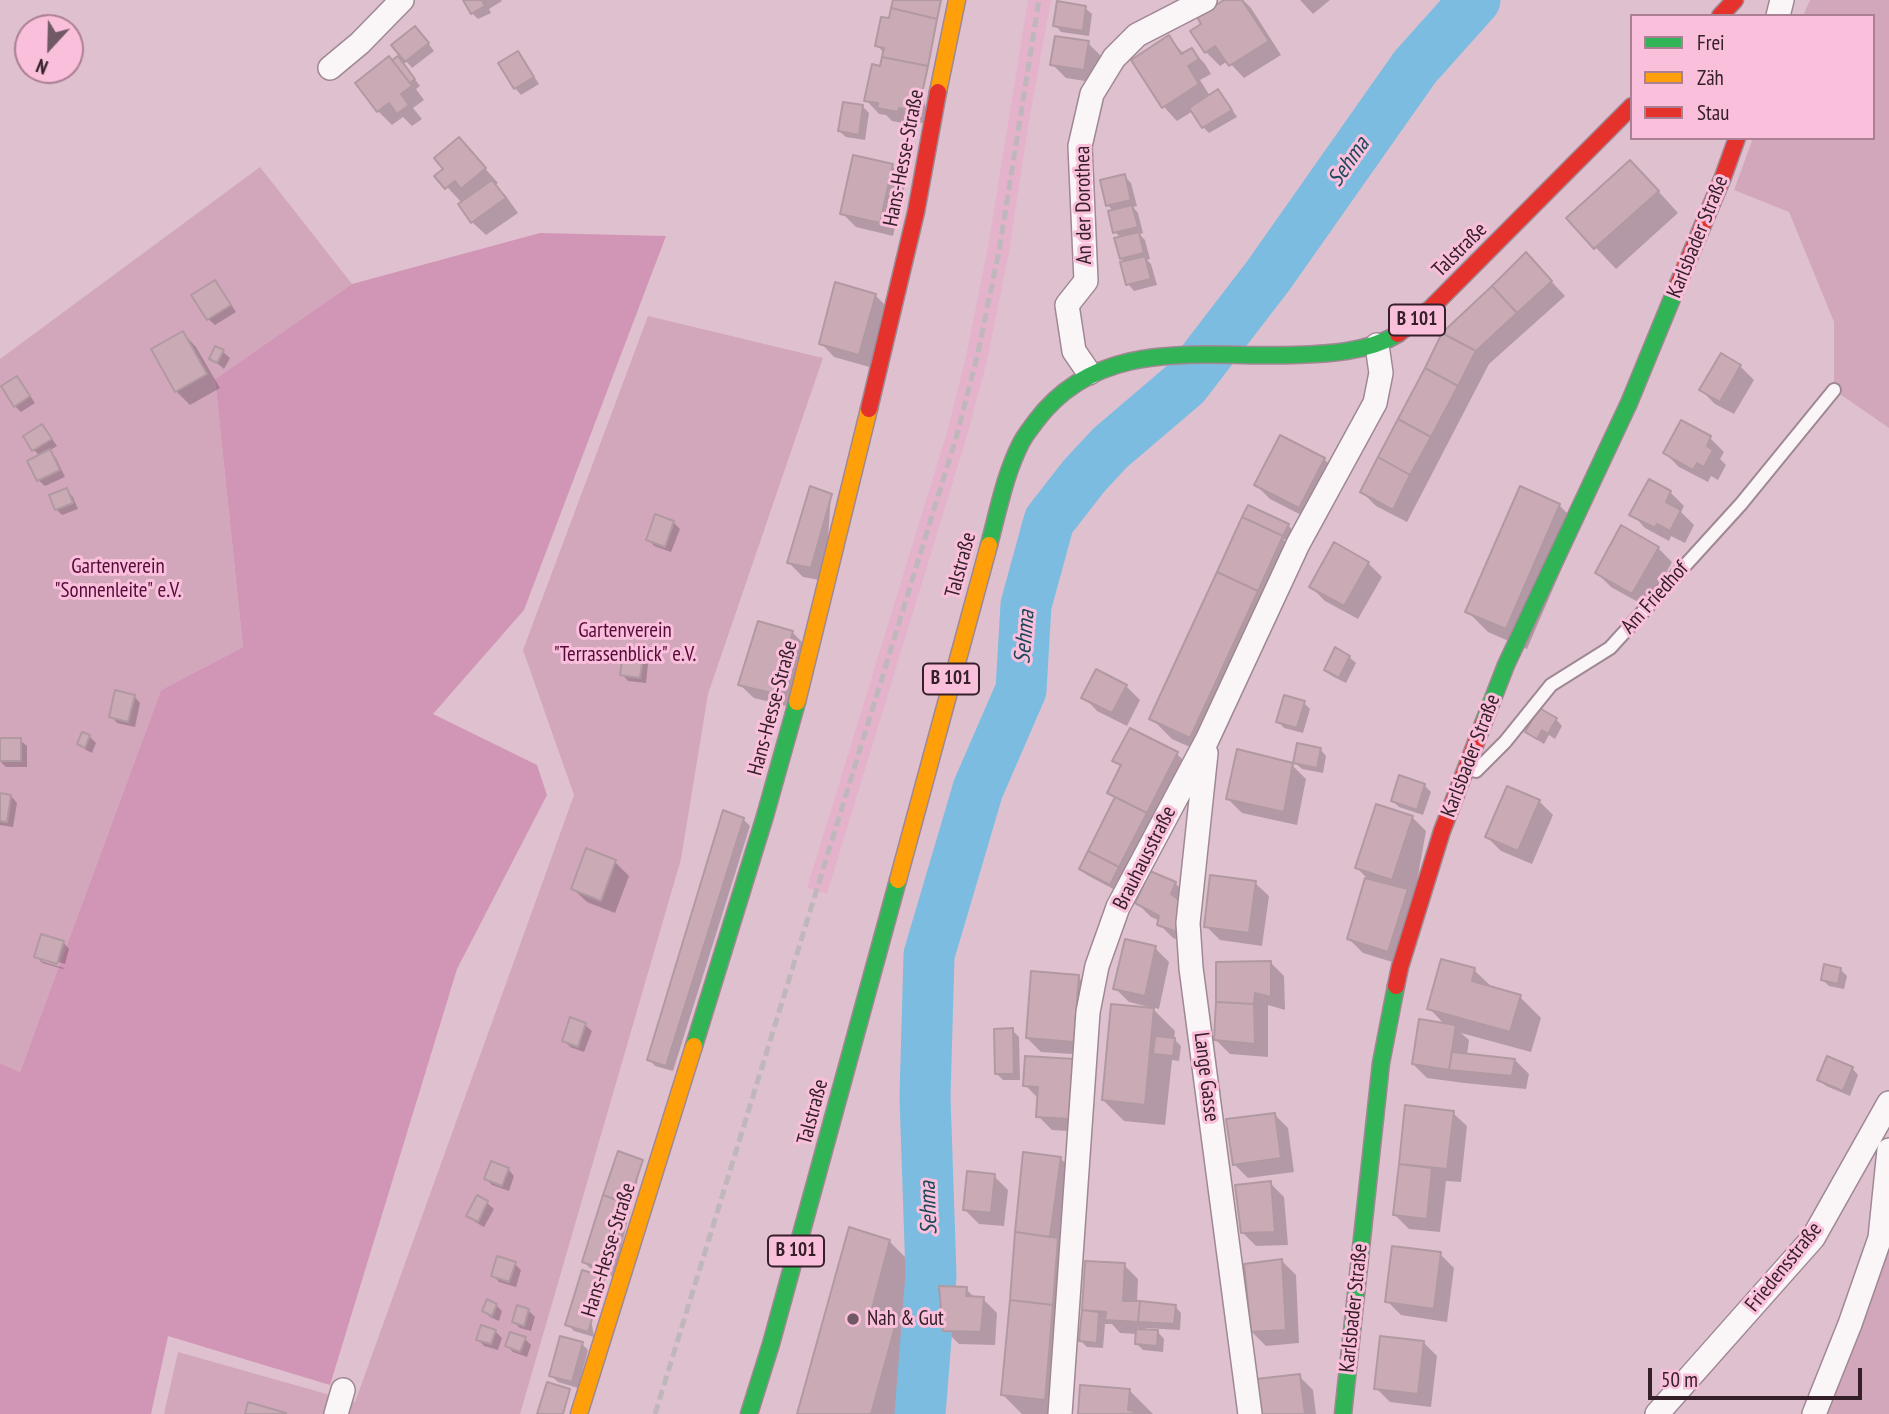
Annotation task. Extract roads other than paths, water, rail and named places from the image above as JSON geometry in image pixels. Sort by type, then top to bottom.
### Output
[{"type":"street","points":[[330,68],[360,43],[402,0]]},
{"type":"street","name":"Hans-Hesse-Straße","points":[[579,1414],[765,816],[807,667],[916,212],[957,0]]},
{"type":"street","name":"An der Dorothea","points":[[1089,373],[1074,351],[1067,305],[1086,281],[1080,146],[1092,94],[1114,58],[1137,35],[1205,0]]},
{"type":"street","points":[[1722,14],[1735,0]]},
{"type":"street","name":"Talstraße","points":[[750,1414],[1002,496],[1023,438],[1041,412],[1069,386],[1089,373],[1133,359],[1164,354],[1324,354],[1377,345],[1406,330],[1432,308],[1630,108]]},
{"type":"street","name":"Karlsbader Straße","points":[[1343,1414],[1381,1063],[1400,967],[1442,831],[1506,665],[1629,403],[1736,140]]},
{"type":"street","name":"Brauhausstraße","points":[[1060,1414],[1088,1012],[1097,966],[1118,907],[1207,740],[1298,544],[1375,404],[1381,373],[1377,345]]},
{"type":"street","name":"Lange Gasse","points":[[1207,740],[1188,923],[1191,968],[1250,1414]]},
{"type":"street","name":"Friedensstraße","points":[[1657,1414],[1813,1238],[1889,1103]]},
{"type":"street","points":[[1814,1414],[1850,1324],[1880,1238],[1889,1150]]},
{"type":"street","points":[[336,1414],[343,1390]]},
{"type":"lane","name":"Am Friedhof","points":[[1459,789],[1505,741],[1551,685],[1610,648],[1741,504],[1834,390]]},
{"type":"waterway","name":"Sehma","points":[[920,1414],[931,1275],[925,1097],[929,955],[978,789],[1021,690],[1026,605],[1049,521],[1110,448],[1185,384],[1268,276],[1415,67],[1475,0]]},
{"type":"railway","points":[[655,1414],[956,438],[977,357],[999,251],[1039,0]]},
{"type":"place","name":"Nah & Gut","points":[[853,1319]]},
{"type":"park label","name":"Gartenverein \"Sonnenleite\" e.V.","points":[[118,579]]},
{"type":"park label","name":"Gartenverein \"Terrassenblick\" e.V.","points":[[625,643]]}]
